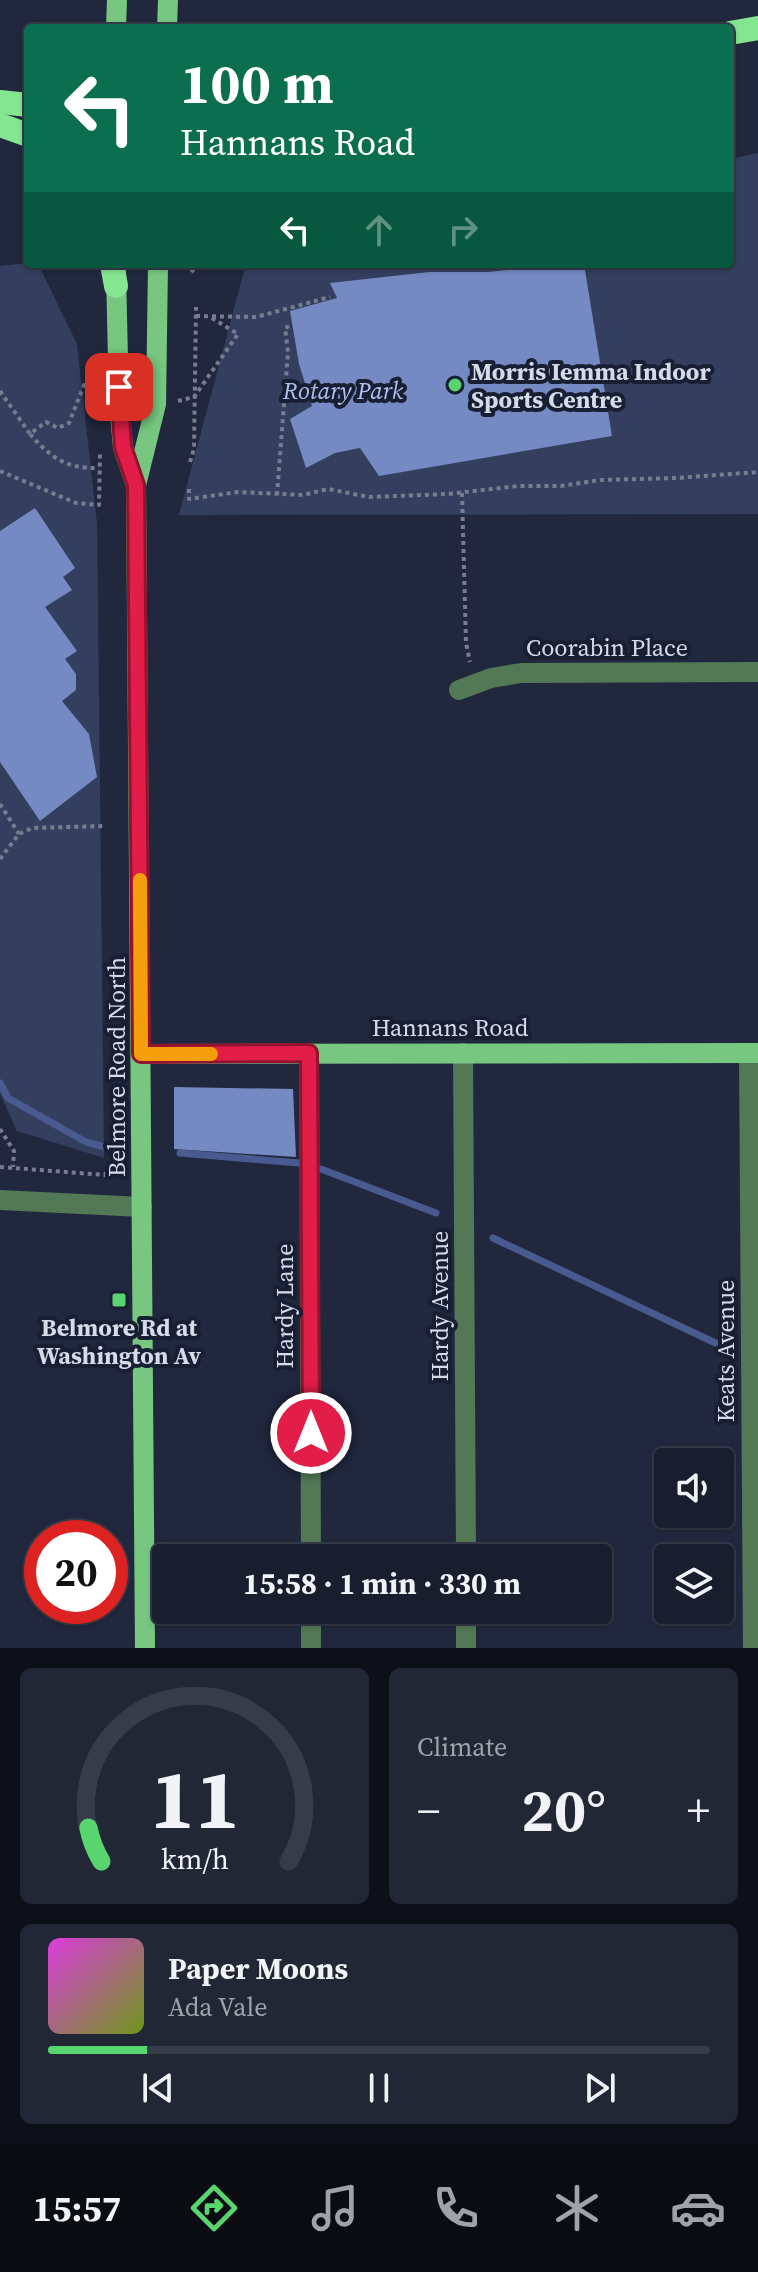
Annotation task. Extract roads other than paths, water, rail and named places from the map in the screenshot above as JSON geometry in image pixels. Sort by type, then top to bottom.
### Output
[{"type":"highway","points":[[734,32],[758,28]]},
{"type":"highway","points":[[0,102],[24,105]]},
{"type":"highway","points":[[0,125],[24,134]]},
{"type":"main road","name":"Belmore Road North","points":[[145,1648],[136,485],[156,404],[158,268]]},
{"type":"main road","name":"Belmore Road North","points":[[115,271],[123,447],[136,485]]},
{"type":"main road","name":"Hannans Road","points":[[141,1054],[754,1053]]},
{"type":"street","name":"Coorabin Place","points":[[459,690],[521,673],[758,672]]},
{"type":"street","name":"Hardy Lane","points":[[309,1053],[311,1544]]},
{"type":"street","name":"Hardy Avenue","points":[[463,1053],[466,1544]]},
{"type":"street","name":"Keats Avenue","points":[[753,1648],[754,1053]]},
{"type":"street","points":[[0,1200],[142,1207]]},
{"type":"street","points":[[311,1624],[311,1648]]},
{"type":"street","points":[[466,1624],[466,1648]]},
{"type":"waterway","points":[[0,1083],[8,1098],[86,1142],[105,1147]]},
{"type":"waterway","points":[[180,1153],[299,1163]]},
{"type":"waterway","points":[[321,1169],[436,1213]]},
{"type":"waterway","points":[[493,1238],[724,1347]]},
{"type":"place","name":"Morris Iemma Indoor Sports Centre","points":[[455,385]]},
{"type":"place","name":"Belmore Rd at Washington Av","points":[[119,1300]]},
{"type":"park label","name":"Rotary Park","points":[[343,390]]}]
